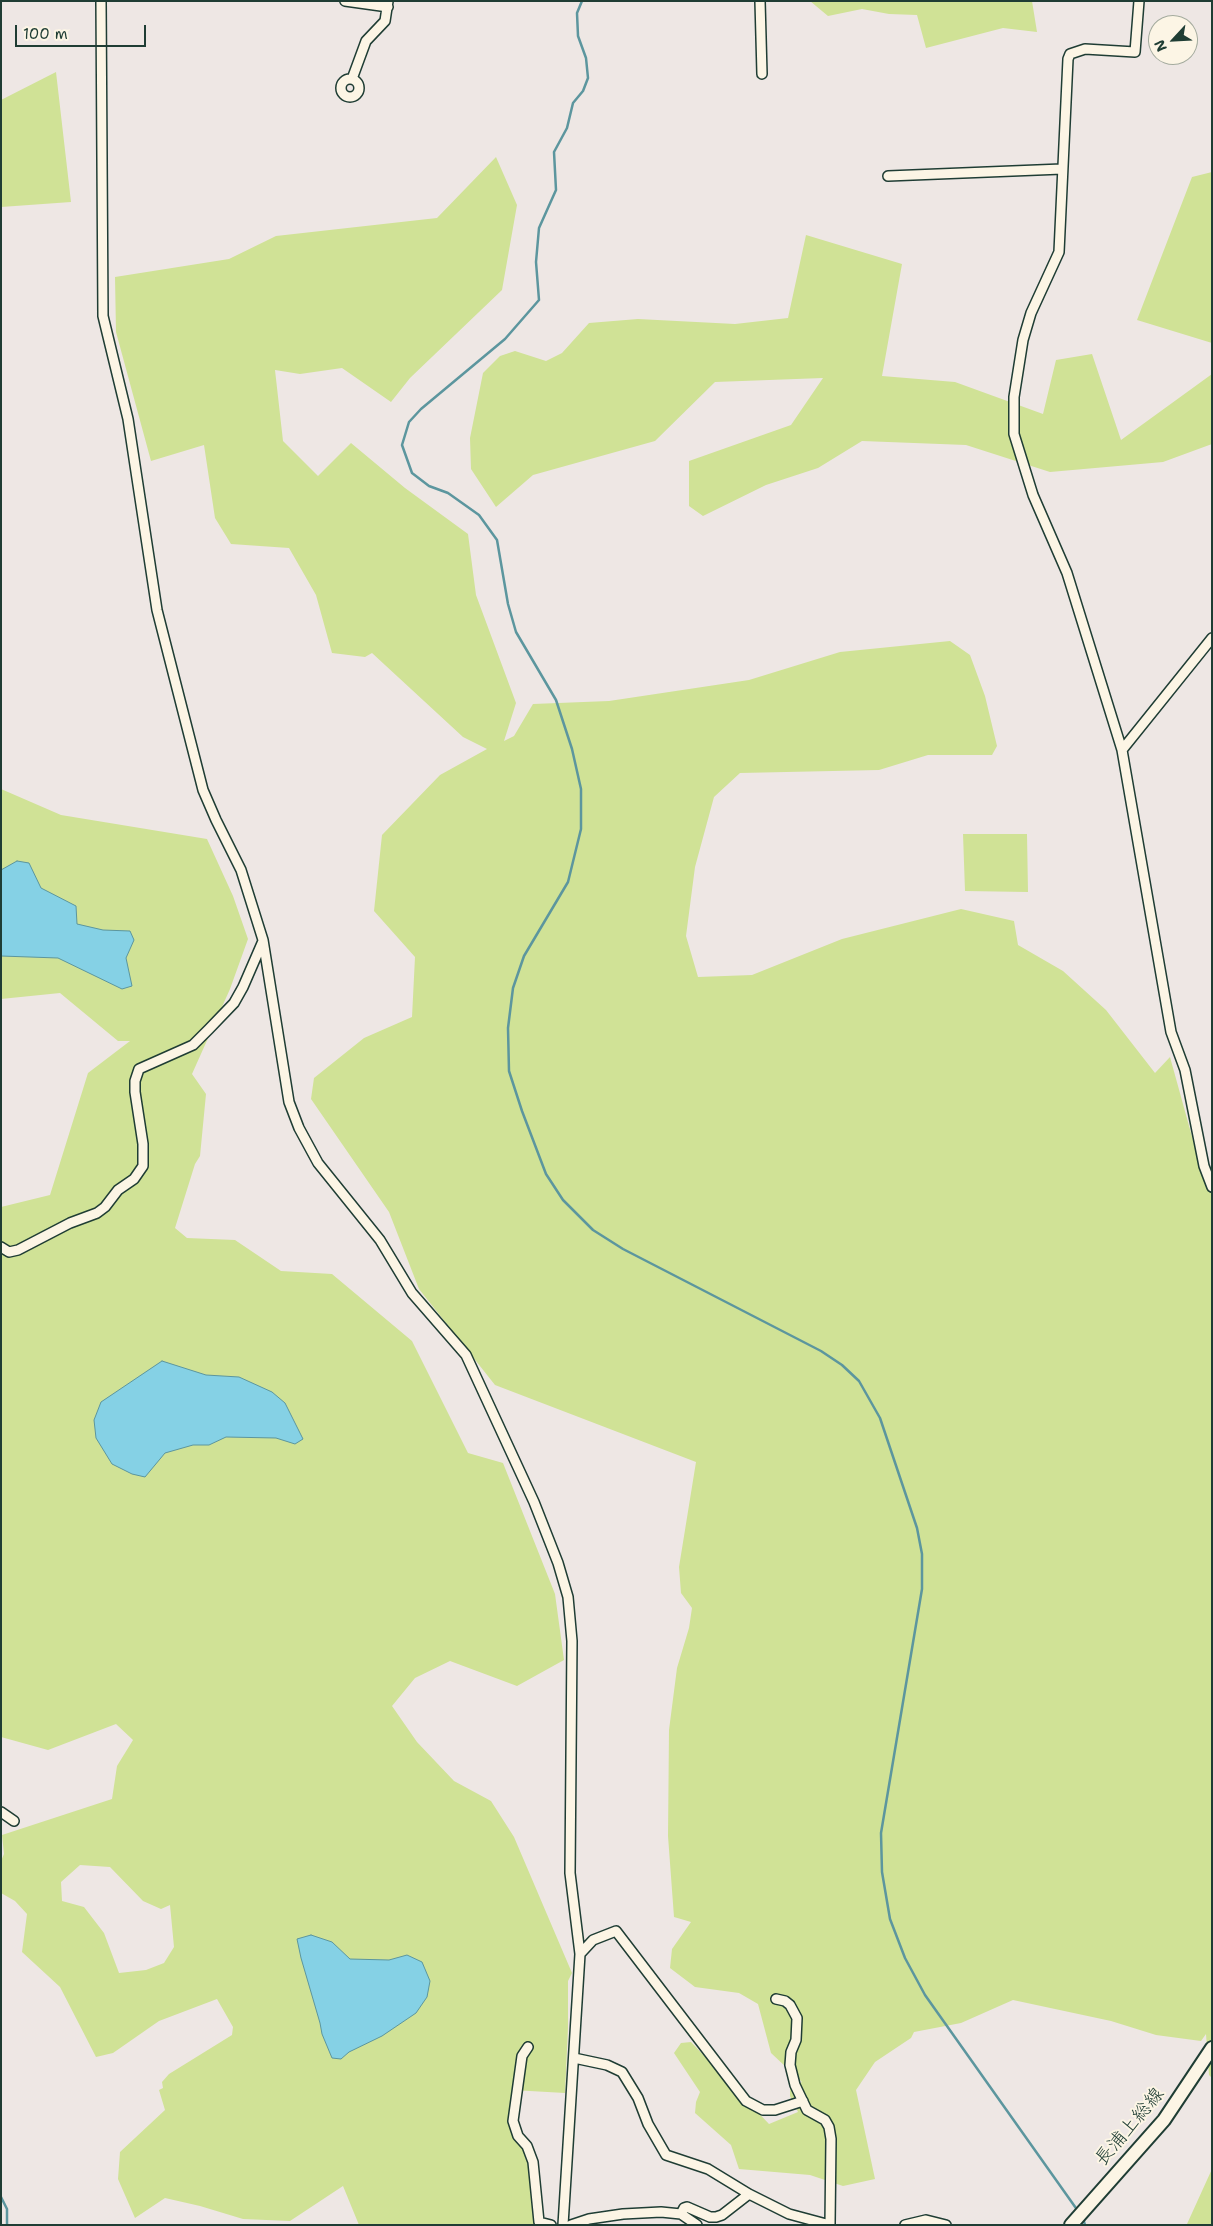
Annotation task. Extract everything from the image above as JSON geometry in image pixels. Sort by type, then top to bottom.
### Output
[{"type":"main road","name":"長浦上総線","points":[[1073,2222],[1164,2120],[1212,2048]]},
{"type":"street","points":[[101,1],[102,316],[128,419],[158,610],[203,790],[241,870],[263,940],[289,1102],[299,1128],[318,1163],[380,1240],[412,1294],[466,1354],[534,1502],[558,1563],[568,1597],[572,1641],[570,1873],[580,1954],[563,2225]]},
{"type":"street","points":[[345,1],[388,4],[385,21],[366,41],[352,79]]},
{"type":"street","points":[[760,1],[762,74]]},
{"type":"street","points":[[1139,1],[1134,52],[1085,49],[1070,54],[1062,169],[1059,252],[1031,313],[1023,340],[1014,397],[1014,434],[1022,465],[1033,495],[1067,573],[1122,750],[1171,1032],[1185,1070],[1204,1166],[1212,1187]]},
{"type":"street","points":[[888,176],[1062,169]]},
{"type":"street","points":[[1122,750],[1212,638]]},
{"type":"street","points":[[1,1247],[9,1252],[18,1250],[70,1223],[97,1214],[118,1190],[134,1179],[143,1166],[143,1144],[135,1092],[135,1081],[139,1069],[193,1045],[209,1029],[234,1002],[243,987],[263,940]]},
{"type":"street","points":[[1,1812],[14,1821]]},
{"type":"street","points":[[580,1954],[593,1940],[616,1931],[746,2101],[763,2110],[775,2110],[803,2100]]},
{"type":"street","points":[[574,2058],[607,2065],[622,2072],[638,2098],[648,2124],[666,2155],[708,2169],[749,2194],[789,2214],[830,2225],[831,2139],[829,2127],[825,2120],[807,2110],[795,2085],[790,2065],[791,2052],[796,2040],[797,2018],[790,2005],[785,2001],[776,1999]]},
{"type":"street","points":[[528,2047],[522,2056],[513,2121],[518,2136],[527,2146],[533,2162],[539,2222],[551,2225]]},
{"type":"street","points":[[681,2214],[684,2208],[687,2207],[710,2217],[716,2217],[722,2215],[749,2194]]},
{"type":"street","points":[[571,2225],[589,2219],[623,2214],[661,2212],[681,2214],[697,2225]]},
{"type":"street","points":[[905,2225],[926,2220],[946,2225]]},
{"type":"green space","points":[[810,1],[1032,1],[1037,32],[1003,28],[926,48],[917,15],[889,14],[862,9],[828,16]]},
{"type":"green space","points":[[56,72],[71,202],[1,207],[1,100]]},
{"type":"green space","points":[[496,157],[517,205],[502,290],[410,378],[391,402],[342,368],[300,374],[275,370],[283,441],[318,476],[351,443],[405,488],[468,534],[476,595],[516,703],[504,741],[514,736],[533,704],[609,701],[749,680],[840,652],[950,641],[970,655],[985,696],[997,746],[992,755],[928,755],[879,770],[740,773],[714,797],[695,867],[686,936],[698,977],[752,975],[842,939],[961,909],[1014,921],[1018,945],[1063,971],[1106,1010],[1155,1073],[1170,1057],[1199,1162],[1212,1195],[1212,2078],[1209,2075],[1206,2034],[1201,2041],[1156,2035],[1111,2021],[1013,2000],[961,2023],[914,2032],[911,2038],[875,2062],[856,2090],[875,2179],[843,2186],[810,2175],[739,2169],[731,2145],[695,2113],[696,2102],[700,2092],[674,2053],[681,2043],[691,2042],[769,2124],[798,2112],[790,2096],[790,2088],[802,2082],[771,2053],[758,2004],[739,1993],[695,1987],[670,1968],[672,1949],[691,1922],[674,1917],[668,1836],[669,1730],[677,1668],[689,1628],[692,1608],[681,1593],[679,1567],[696,1462],[495,1385],[419,1289],[389,1212],[311,1099],[314,1078],[364,1038],[412,1017],[415,957],[374,911],[382,835],[440,775],[487,749],[463,737],[372,653],[365,657],[332,653],[316,595],[289,548],[231,544],[215,518],[204,445],[151,461],[116,332],[115,277],[229,259],[276,236],[437,218]]},
{"type":"green space","points":[[1212,172],[1212,343],[1137,320],[1192,177]]},
{"type":"green space","points":[[806,235],[902,264],[882,376],[955,382],[1043,414],[1056,360],[1092,354],[1121,440],[1212,374],[1212,444],[1163,462],[1050,472],[966,445],[862,441],[818,468],[766,485],[703,516],[689,506],[689,461],[791,425],[823,378],[715,382],[655,441],[533,475],[496,507],[471,469],[470,438],[483,373],[500,356],[515,351],[546,361],[562,353],[589,323],[638,319],[735,324],[788,318]]},
{"type":"green space","points":[[1,789],[61,815],[207,839],[233,896],[248,939],[230,989],[192,1074],[206,1094],[200,1156],[195,1164],[175,1228],[187,1238],[235,1240],[281,1271],[332,1274],[412,1341],[468,1453],[503,1463],[555,1594],[564,1660],[517,1686],[450,1661],[415,1678],[392,1706],[417,1742],[454,1781],[491,1801],[514,1837],[572,1973],[568,1981],[565,2093],[512,2090],[513,2131],[525,2149],[525,2158],[529,2163],[535,2223],[542,2225],[359,2225],[343,2186],[290,2221],[243,2219],[165,2198],[135,2218],[118,2179],[120,2152],[165,2110],[159,2090],[163,2088],[162,2082],[169,2074],[232,2035],[233,2027],[217,1999],[159,2021],[113,2053],[96,2057],[60,1987],[22,1952],[27,1914],[15,1901],[1,1893],[1,1861],[4,1854],[2,1835],[112,1799],[117,1766],[133,1740],[116,1724],[48,1750],[1,1737],[1,1207],[50,1195],[88,1073],[130,1041],[118,1041],[60,993],[1,999]],"holes":[[[80,1865],[110,1867],[143,1901],[161,1909],[170,1905],[174,1947],[164,1963],[146,1970],[119,1973],[104,1933],[84,1907],[62,1901],[61,1882]]]},
{"type":"green space","points":[[963,834],[1027,834],[1028,892],[965,891]]},
{"type":"green space","points":[[1212,2169],[1212,2225],[1188,2225],[1187,2224]]},
{"type":"water","points":[[17,861],[29,863],[41,888],[76,906],[77,924],[103,930],[130,931],[134,940],[126,958],[132,986],[122,989],[58,958],[1,956],[1,870]]},
{"type":"water","points":[[162,1361],[206,1375],[239,1377],[272,1392],[285,1403],[303,1439],[295,1444],[276,1438],[226,1437],[209,1445],[193,1445],[165,1453],[145,1477],[132,1474],[112,1464],[96,1438],[94,1420],[101,1402]]},
{"type":"water","points":[[311,1935],[332,1942],[350,1959],[389,1960],[407,1955],[422,1962],[430,1981],[427,1997],[416,2013],[382,2036],[349,2052],[341,2059],[332,2058],[322,2034],[297,1939]]},
{"type":"waterway","points":[[582,1],[577,13],[578,36],[586,58],[588,78],[583,91],[573,103],[567,128],[554,152],[556,190],[539,228],[536,262],[539,300],[505,339],[421,409],[409,422],[402,445],[412,473],[429,486],[448,493],[479,515],[497,540],[508,604],[516,632],[556,700],[572,749],[581,789],[581,829],[568,882],[524,956],[513,988],[508,1028],[509,1071],[546,1174],[563,1200],[593,1230],[623,1249],[821,1351],[842,1365],[859,1381],[880,1418],[917,1528],[922,1554],[922,1589],[881,1833],[882,1872],[890,1919],[905,1958],[925,1995],[1078,2211]]},
{"type":"waterway","points":[[1,2197],[7,2209],[7,2225]]},
{"type":"waterway","points":[[1083,2218],[1085,2225]]}]
